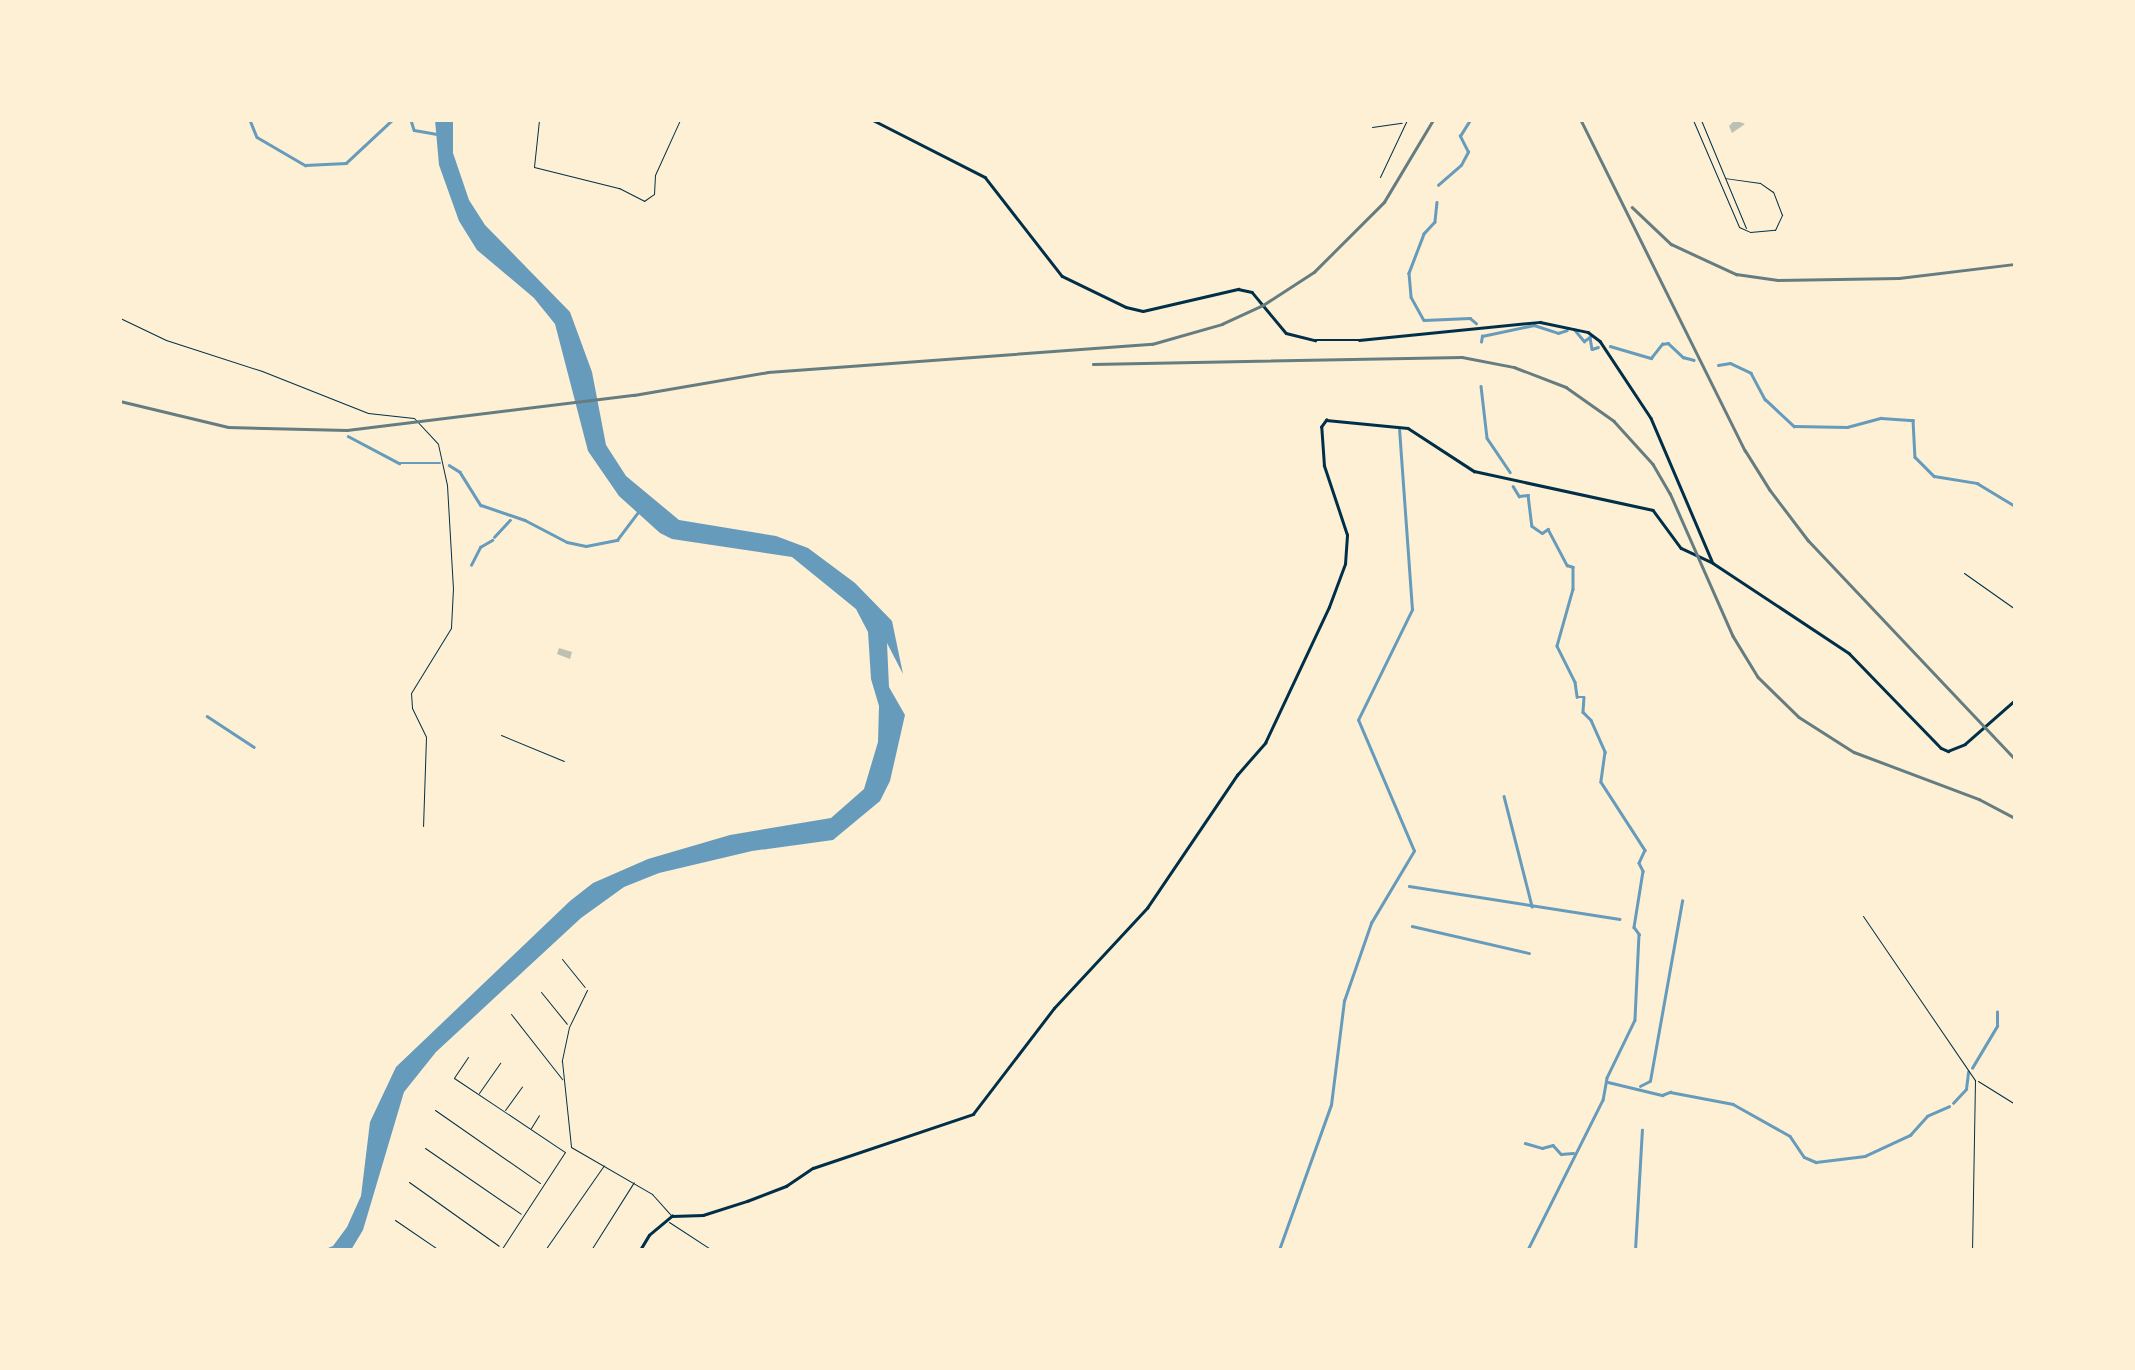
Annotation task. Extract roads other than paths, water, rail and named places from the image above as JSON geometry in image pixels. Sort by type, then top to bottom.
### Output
[{"type":"street","points":[[539,120],[534,166],[652,200],[655,175],[680,120]]},
{"type":"street","points":[[872,120],[985,177],[1062,276],[1126,307],[1143,311],[1238,288],[1252,292],[1286,333],[1315,340],[1372,339],[1540,322],[1558,322],[1588,332],[1600,341],[1652,418],[1713,562]]},
{"type":"street","points":[[1693,120],[1739,227],[1747,232],[1765,232],[1780,224],[1782,215],[1773,192],[1760,183],[1726,178]]},
{"type":"street","points":[[1702,120],[1747,232]]},
{"type":"street","points":[[1372,127],[1406,121]]},
{"type":"street","points":[[1380,177],[1406,121]]},
{"type":"street","points":[[120,318],[166,340],[262,371],[368,413],[408,416],[438,444],[447,484],[453,588],[450,628],[411,694],[412,708],[426,737],[423,826]]},
{"type":"street","points":[[641,1250],[671,1217],[702,1214],[747,1201],[786,1186],[812,1168],[962,1121],[988,1099],[1054,1008],[1147,908],[1264,743],[1329,607],[1344,564],[1347,535],[1324,466],[1322,427],[1326,420],[1408,428],[1474,471],[1640,504],[1660,516],[1681,548],[1713,562],[1849,653],[1934,744],[1955,749],[2015,700]]},
{"type":"street","points":[[1964,574],[2015,609]]},
{"type":"street","points":[[502,735],[564,761]]},
{"type":"street","points":[[1864,916],[1975,1080],[2015,1104]]},
{"type":"street","points":[[562,958],[587,990],[569,1026],[562,1060],[571,1147],[634,1182],[671,1217]]},
{"type":"street","points":[[541,992],[569,1026]]},
{"type":"street","points":[[510,1014],[564,1081]]},
{"type":"street","points":[[408,1182],[502,1249],[565,1152],[454,1078],[468,1057]]},
{"type":"street","points":[[478,1095],[500,1063]]},
{"type":"street","points":[[1972,1250],[1975,1080]]},
{"type":"street","points":[[503,1112],[522,1087]]},
{"type":"street","points":[[436,1110],[543,1185]]},
{"type":"street","points":[[529,1131],[539,1115]]},
{"type":"street","points":[[425,1148],[524,1216]]},
{"type":"street","points":[[545,1250],[604,1165]]},
{"type":"street","points":[[591,1250],[634,1182]]},
{"type":"street","points":[[671,1217],[670,1224],[712,1250]]},
{"type":"street","points":[[395,1220],[438,1250]]},
{"type":"water","points":[[435,120],[453,120],[453,153],[469,200],[485,225],[570,312],[592,372],[606,445],[626,476],[679,520],[776,536],[808,548],[855,583],[892,621],[903,674],[887,643],[889,687],[905,715],[890,781],[880,801],[833,840],[752,851],[659,873],[624,887],[581,918],[436,1052],[404,1092],[363,1230],[351,1250],[323,1250],[333,1246],[347,1227],[361,1196],[370,1122],[396,1067],[570,901],[593,883],[648,859],[730,835],[831,818],[864,789],[878,742],[879,706],[871,679],[868,632],[856,609],[792,557],[672,539],[619,496],[588,451],[555,324],[534,298],[477,250],[459,221],[439,165]]},
{"type":"waterway","points":[[250,120],[257,137],[305,165],[346,163],[392,120]]},
{"type":"waterway","points":[[411,120],[414,130],[437,134]]},
{"type":"waterway","points":[[1438,185],[1461,165],[1468,152],[1460,136],[1470,120]]},
{"type":"waterway","points":[[1437,202],[1435,222],[1424,234],[1409,273],[1411,297],[1424,320],[1470,318],[1476,323]]},
{"type":"waterway","points":[[1481,342],[1482,336],[1534,325],[1558,333],[1567,330]]},
{"type":"waterway","points":[[1574,329],[1584,341],[1590,337],[1592,349],[1598,347]]},
{"type":"waterway","points":[[1610,346],[1651,358],[1662,344],[1668,343],[1683,357],[1694,360]]},
{"type":"waterway","points":[[1718,365],[1730,363],[1751,373],[1765,399],[1794,426],[1847,427],[1881,418],[1913,420],[1915,457],[1934,476],[1977,483],[2015,506]]},
{"type":"waterway","points":[[1481,386],[1487,438],[1510,472]]},
{"type":"waterway","points":[[1279,1250],[1331,1105],[1344,1001],[1371,923],[1414,851],[1358,720],[1412,610],[1399,430]]},
{"type":"waterway","points":[[348,436],[399,463],[440,463]]},
{"type":"waterway","points":[[449,465],[460,472],[481,505],[525,520],[567,542],[586,546],[617,540],[637,513]]},
{"type":"waterway","points":[[1513,486],[1519,496],[1528,495],[1532,526],[1542,533],[1548,529],[1567,565],[1573,567],[1573,589],[1557,646],[1575,682],[1577,697],[1584,697],[1583,712],[1591,720],[1605,752],[1601,782],[1645,850],[1639,863],[1643,871],[1634,927],[1639,934],[1635,1020],[1607,1078],[1603,1100],[1528,1250]]},
{"type":"waterway","points":[[494,537],[510,520]]},
{"type":"waterway","points":[[471,565],[480,547],[492,540]]},
{"type":"waterway","points":[[207,716],[254,747]]},
{"type":"waterway","points":[[1504,796],[1532,906]]},
{"type":"waterway","points":[[1409,886],[1619,919]]},
{"type":"waterway","points":[[1640,1086],[1650,1081],[1682,901]]},
{"type":"waterway","points":[[1412,926],[1529,953]]},
{"type":"waterway","points":[[1972,1068],[1997,1026],[1997,1012]]},
{"type":"waterway","points":[[1953,1103],[1966,1089],[1968,1072]]},
{"type":"waterway","points":[[1608,1082],[1662,1095],[1670,1092],[1733,1104],[1790,1136],[1804,1157],[1816,1162],[1865,1156],[1910,1135],[1927,1116],[1949,1106]]},
{"type":"waterway","points":[[1635,1250],[1642,1130]]},
{"type":"waterway","points":[[1525,1143],[1542,1148],[1553,1145],[1561,1154],[1573,1153]]},
{"type":"railway","points":[[120,401],[228,427],[347,430],[634,395],[768,372],[1152,344],[1222,324],[1263,305],[1314,272],[1384,202],[1433,120]]},
{"type":"railway","points":[[1581,120],[1745,450],[1770,490],[1808,540],[2015,759]]},
{"type":"railway","points":[[1632,207],[1671,244],[1736,274],[1778,280],[1899,278],[2015,264]]},
{"type":"railway","points":[[1093,364],[1462,357],[1514,367],[1566,387],[1614,421],[1653,464],[1670,493],[1733,636],[1758,677],[1799,717],[1854,752],[1979,799],[2015,818]]}]
